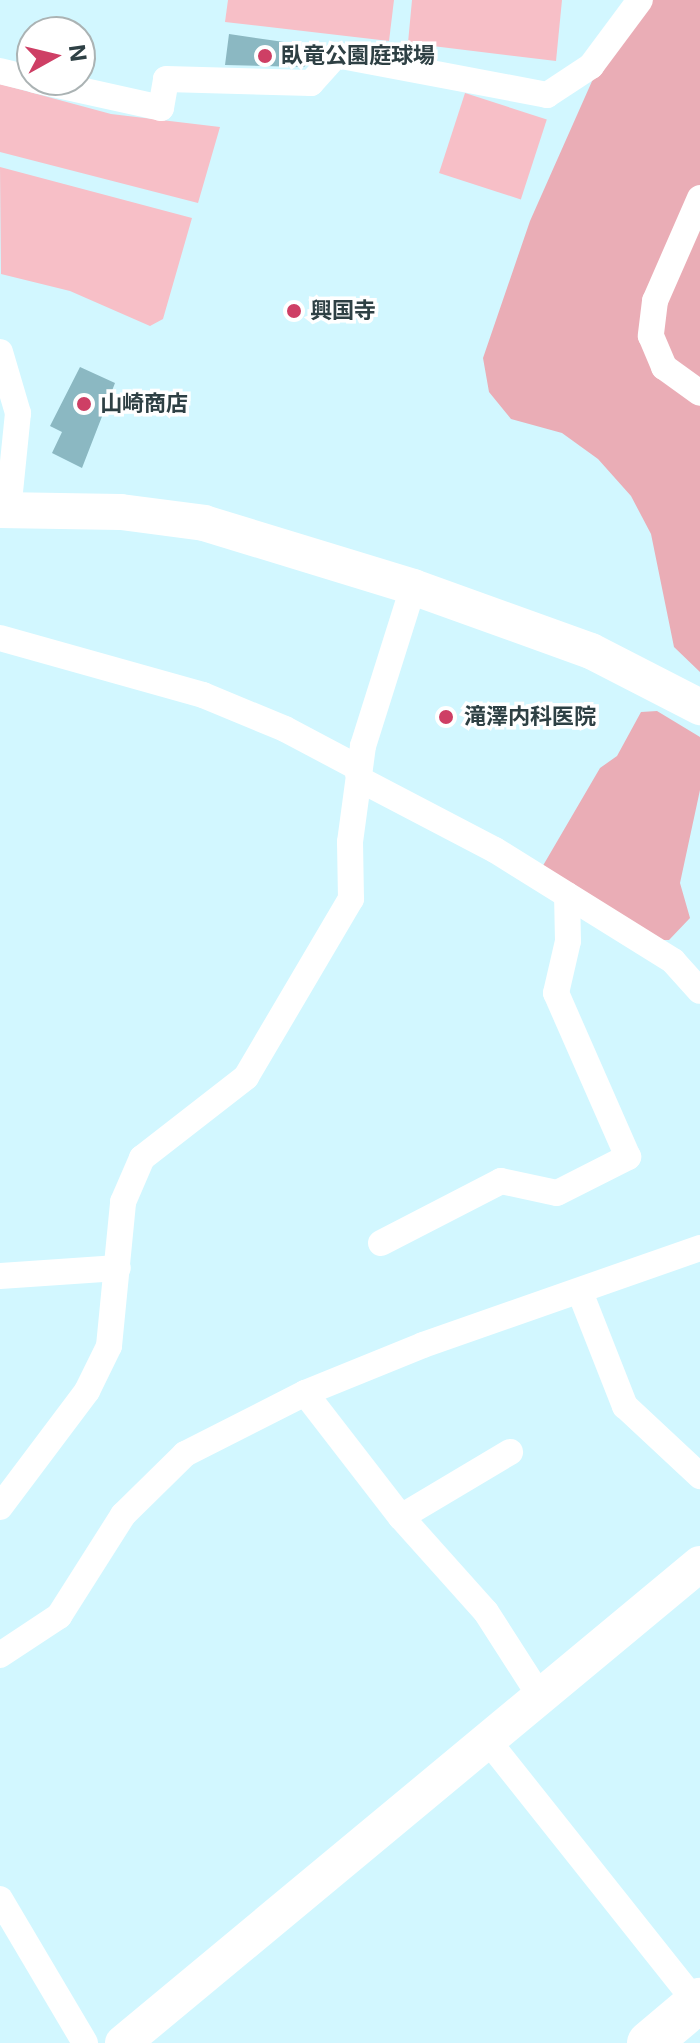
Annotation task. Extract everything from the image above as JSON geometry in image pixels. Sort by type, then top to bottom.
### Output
[{"type":"highway","points":[[649,2043],[699,2009]]},
{"type":"street","points":[[96,94],[161,108],[166,79],[311,83],[336,55],[547,95],[591,66],[640,0]]},
{"type":"street","points":[[700,198],[655,301],[651,336],[664,367],[700,393]]},
{"type":"street","points":[[0,352],[18,413],[4,510],[121,512],[204,523],[413,587],[591,651],[700,707]]},
{"type":"street","points":[[0,1507],[87,1391],[109,1346],[123,1202],[142,1158],[246,1077],[351,899],[350,842],[361,780],[363,746],[413,587]]},
{"type":"street","points":[[0,638],[203,695],[355,766],[361,780],[567,895],[673,961],[700,991]]},
{"type":"street","points":[[381,1243],[501,1181],[557,1193],[628,1157],[556,993],[568,941],[567,895]]},
{"type":"street","points":[[0,1655],[59,1616],[123,1515],[185,1454],[305,1393],[536,1302],[580,1292],[700,1248]]},
{"type":"street","points":[[0,1276],[118,1268]]},
{"type":"street","points":[[580,1292],[625,1406],[700,1476]]},
{"type":"street","points":[[305,1393],[401,1517],[486,1612],[540,1696]]},
{"type":"street","points":[[401,1517],[510,1452]]},
{"type":"street","points":[[123,2043],[700,1564]]},
{"type":"street","points":[[489,1742],[699,2009]]},
{"type":"street","points":[[0,1899],[85,2043]]},
{"type":"shaded area","points":[[228,0],[394,0],[389,41],[225,22]]},
{"type":"shaded area","points":[[412,0],[562,0],[556,61],[408,43]]},
{"type":"shaded area","points":[[628,0],[700,0],[700,672],[674,647],[651,534],[631,496],[598,459],[562,433],[511,419],[489,392],[483,358],[530,221]]},
{"type":"shaded area","points":[[0,84],[16,88],[16,96],[44,96],[111,114],[220,127],[198,203],[0,152]]},
{"type":"shaded area","points":[[465,93],[547,120],[521,199],[439,173]]},
{"type":"shaded area","points":[[0,167],[192,218],[163,319],[150,326],[70,291],[1,274]]},
{"type":"shaded area","points":[[657,711],[700,737],[700,790],[680,883],[690,918],[669,940],[656,940],[541,869],[600,768],[617,756],[641,712]]},
{"type":"building","name":"臥竜公園庭球場","points":[[229,34],[291,43],[291,55],[312,58],[304,67],[225,65]]},
{"type":"building","name":"山崎商店","points":[[80,367],[115,383],[82,468],[52,453],[62,432],[50,426]]},
{"type":"place","name":"臥竜公園庭球場","points":[[265,56]]},
{"type":"place","name":"興国寺","points":[[294,311]]},
{"type":"place","name":"山崎商店","points":[[84,404]]},
{"type":"place","name":"滝澤内科医院","points":[[446,717]]}]
